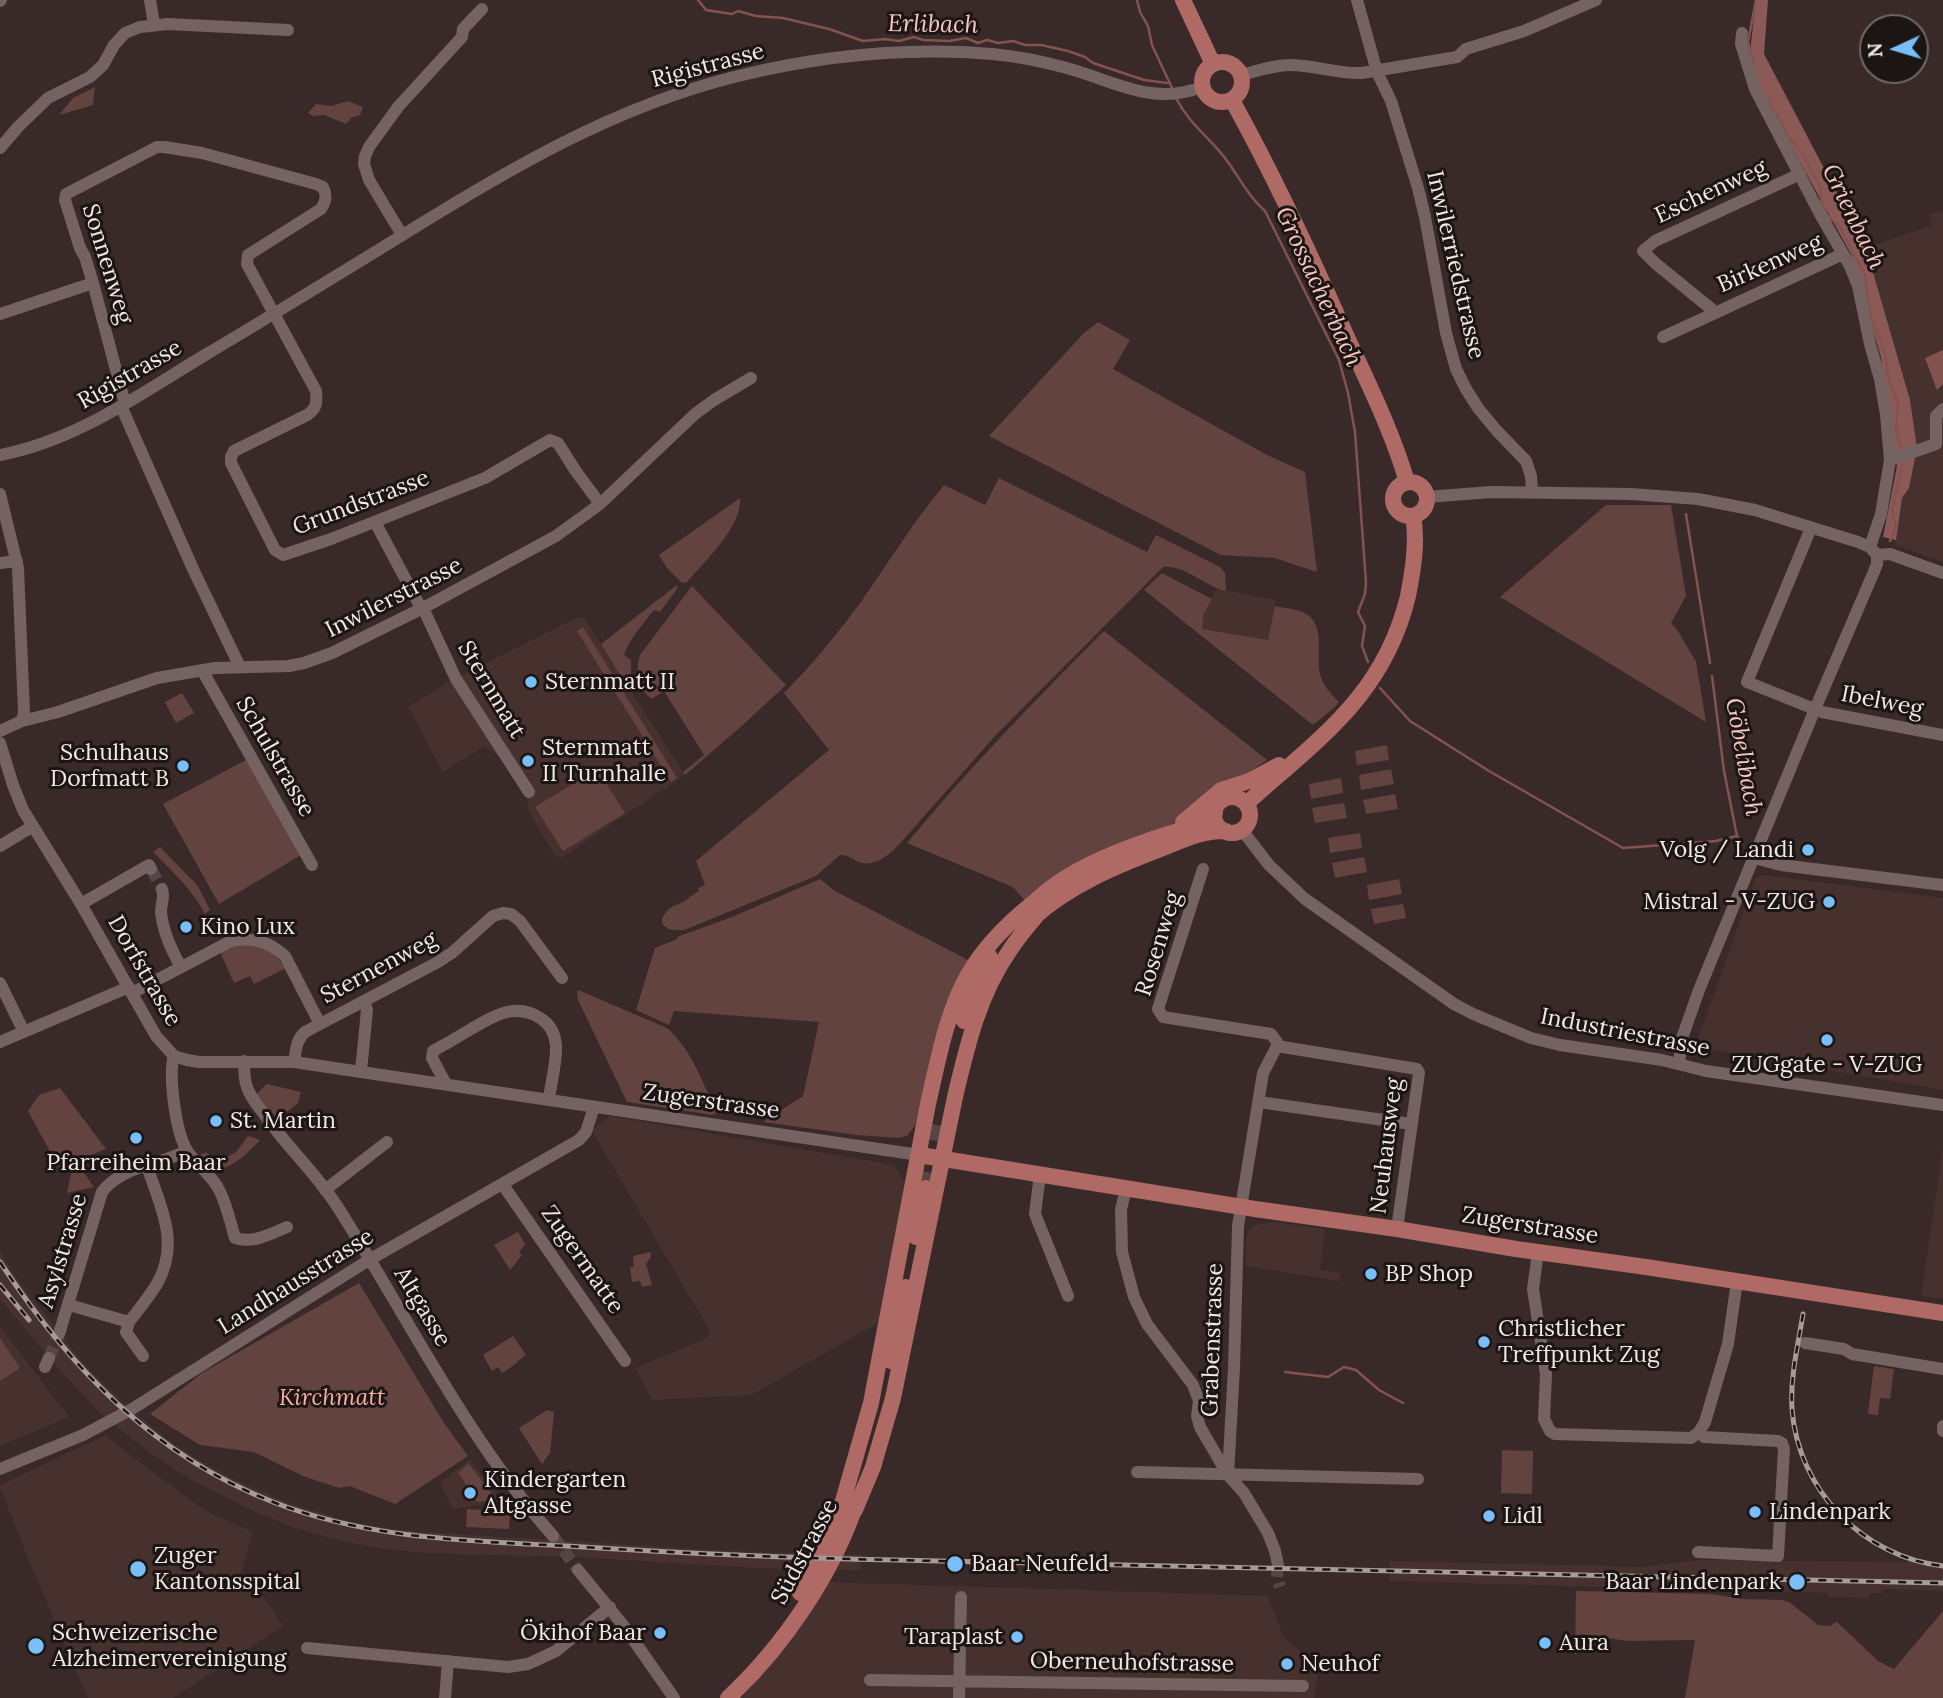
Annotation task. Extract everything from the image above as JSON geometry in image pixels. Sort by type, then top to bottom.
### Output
[{"type":"main road","points":[[1183,0],[1213,64]]},
{"type":"main road","points":[[1229,63],[1241,75],[1241,89],[1232,100],[1223,103],[1206,96],[1201,82],[1205,71],[1213,64],[1229,63]]},
{"type":"main road","points":[[1232,100],[1277,185],[1334,307],[1395,443],[1407,482]]},
{"type":"main road","points":[[1407,482],[1420,486],[1427,497],[1423,509],[1413,516],[1399,512],[1393,499],[1399,486],[1407,482]]},
{"type":"main road","points":[[1246,804],[1344,714],[1374,677],[1388,652],[1403,614],[1414,559],[1413,516]]},
{"type":"main road","points":[[1150,840],[1190,818],[1221,790],[1242,784],[1284,762],[1298,758]]},
{"type":"main road","points":[[847,1512],[939,1055],[961,988],[970,972],[1012,920],[1037,907],[1082,883],[1122,863],[1203,833],[1234,830],[1250,818],[1246,804],[1240,799],[1227,798],[1220,802],[1215,813],[1209,818],[1118,852],[1059,883],[1037,907],[1008,942],[974,992],[956,1045],[939,1125]]},
{"type":"main road","points":[[1215,813],[1218,826],[1234,830]]},
{"type":"main road","points":[[847,1512],[873,1466],[893,1398],[965,1055],[975,1019],[991,982],[1037,907]]},
{"type":"main road","name":"Zugerstrasse","points":[[919,1155],[1240,1207],[1943,1313]]},
{"type":"main road","name":"Südstrasse","points":[[729,1698],[761,1664],[791,1625],[842,1539],[847,1512],[890,1365],[926,1188]]},
{"type":"main road","name":"Südstrasse","points":[[721,1698],[798,1597],[847,1512]]},
{"type":"street","points":[[150,0],[154,24]]},
{"type":"street","name":"Inwilerriedstrasse","points":[[1357,0],[1377,72],[1391,101],[1415,177],[1446,333],[1456,369],[1478,408],[1526,461],[1532,492]]},
{"type":"street","points":[[1241,75],[1275,66],[1292,65],[1350,74],[1377,72],[1457,57],[1466,49],[1524,31],[1595,0]]},
{"type":"street","points":[[402,235],[369,180],[364,164],[365,156],[398,107],[462,37],[463,29],[482,9]]},
{"type":"street","points":[[0,148],[48,98],[90,77],[99,69],[125,33],[154,24],[288,30]]},
{"type":"street","points":[[1679,1064],[1682,1038],[1691,1010],[1877,564],[1873,551],[1898,458],[1858,286],[1850,266],[1755,89],[1741,44],[1742,33]]},
{"type":"street","name":"Rigistrasse","points":[[0,455],[43,444],[123,405],[534,157],[600,123],[657,100],[705,85],[788,66],[860,56],[910,53],[993,54],[1022,58],[1065,67],[1140,92],[1184,93],[1202,87]]},
{"type":"street","name":"Sonnenweg","points":[[240,667],[193,569],[123,405],[93,283],[65,200],[66,194],[157,147],[202,153],[323,187],[326,202],[321,209],[248,255],[247,264],[273,315]]},
{"type":"street","name":"Eschenweg","points":[[1643,251],[1655,241],[1800,174]]},
{"type":"street","name":"Birkenweg","points":[[1643,251],[1715,312]]},
{"type":"street","name":"Birkenweg","points":[[1663,337],[1843,254]]},
{"type":"street","points":[[0,314],[93,283]]},
{"type":"street","name":"Grundstrasse","points":[[273,315],[316,391],[317,403],[315,409],[307,415],[234,451],[231,463],[275,550],[283,555],[485,478],[550,440],[558,443],[600,504]]},
{"type":"street","name":"Inwilerstrasse","points":[[0,731],[22,721],[58,712],[157,678],[202,670],[304,663],[332,653],[556,536],[600,504],[695,414],[751,378]]},
{"type":"street","points":[[1898,458],[1936,444],[1937,416],[1943,410]]},
{"type":"street","points":[[1427,497],[1532,492],[1631,494],[1698,499],[1755,510],[1943,573]]},
{"type":"street","points":[[0,494],[17,561],[24,712],[22,721]]},
{"type":"street","name":"Sternmatt","points":[[375,522],[422,608],[456,679],[529,792]]},
{"type":"street","name":"Ibelweg","points":[[1811,528],[1747,682],[1822,712],[1943,735]]},
{"type":"street","points":[[0,563],[17,561]]},
{"type":"street","name":"Schulstrasse","points":[[202,670],[312,865]]},
{"type":"street","name":"Dorfstrasse","points":[[0,743],[17,796],[33,825],[156,1036],[174,1056]]},
{"type":"street","points":[[0,846],[33,825]]},
{"type":"street","name":"Industriestrasse","points":[[1234,830],[1295,891],[1454,1004],[1531,1038],[1706,1071],[1943,1105]]},
{"type":"street","points":[[1754,858],[1781,865],[1943,885]]},
{"type":"street","name":"Dorfstrasse","points":[[81,904],[150,867]]},
{"type":"street","name":"Rosenweg","points":[[1203,869],[1158,1009],[1164,1017],[1271,1034],[1277,1046],[1417,1069]]},
{"type":"street","points":[[162,889],[164,929],[167,941],[181,967]]},
{"type":"street","name":"Sternenweg","points":[[295,1062],[300,1036],[453,953],[493,916],[503,913],[520,921],[562,978]]},
{"type":"street","points":[[0,1042],[152,982],[231,941],[245,938],[258,939],[285,956],[320,1024]]},
{"type":"street","points":[[0,983],[24,1032]]},
{"type":"street","points":[[361,1071],[368,1010],[364,1001]]},
{"type":"street","points":[[446,1084],[432,1058],[433,1051],[492,1016],[521,1010],[544,1020],[552,1030],[556,1045],[550,1099]]},
{"type":"street","points":[[1240,1207],[1263,1073],[1277,1046]]},
{"type":"street","points":[[174,1056],[171,1071],[173,1090],[186,1150],[217,1186],[235,1238],[248,1241],[287,1227]]},
{"type":"street","name":"Zugerstrasse","points":[[174,1056],[195,1061],[295,1062],[919,1155]]},
{"type":"street","name":"Altgasse","points":[[244,1061],[250,1093],[275,1129],[335,1203],[455,1403],[523,1501],[553,1536]]},
{"type":"street","name":"Neuhausweg","points":[[1397,1229],[1419,1073],[1417,1069]]},
{"type":"street","points":[[1259,1102],[1411,1124]]},
{"type":"street","name":"Landhausstrasse","points":[[0,1469],[92,1432],[150,1399],[369,1260],[579,1140],[586,1132],[594,1107]]},
{"type":"street","points":[[324,1190],[387,1142]]},
{"type":"street","name":"Asylstrasse","points":[[59,1334],[102,1192],[119,1176],[186,1150]]},
{"type":"street","points":[[144,1356],[126,1332],[157,1283],[166,1264],[169,1248],[169,1232],[146,1166]]},
{"type":"street","points":[[1040,1174],[1035,1214],[1068,1296]]},
{"type":"street","name":"Zugermatte","points":[[502,1185],[625,1360]]},
{"type":"street","points":[[1126,1188],[1121,1210],[1122,1244],[1134,1297],[1147,1324],[1193,1385],[1199,1401],[1200,1427],[1228,1475],[1244,1493],[1268,1532],[1278,1564]]},
{"type":"street","name":"Grabenstrasse","points":[[1228,1475],[1240,1207]]},
{"type":"street","points":[[1538,1252],[1533,1289],[1546,1374],[1544,1419],[1550,1431],[1555,1433],[1691,1438],[1699,1432],[1705,1422],[1728,1344],[1737,1281]]},
{"type":"street","points":[[69,1305],[130,1322]]},
{"type":"street","points":[[1805,1343],[1844,1349],[1852,1354],[1943,1369]]},
{"type":"street","points":[[1698,1552],[1778,1556],[1784,1448],[1778,1441],[1704,1437],[1699,1432]]},
{"type":"street","points":[[1137,1472],[1418,1479]]},
{"type":"street","points":[[578,1570],[610,1607],[674,1698]]},
{"type":"street","points":[[959,1698],[961,1597]]},
{"type":"street","points":[[307,1648],[508,1667],[528,1664],[556,1651],[610,1607]]},
{"type":"street","points":[[445,1698],[448,1661]]},
{"type":"street","name":"Oberneuhofstrasse","points":[[870,1680],[1303,1686]]},
{"type":"shaded area","points":[[1756,0],[1768,0],[1764,54],[1866,248],[1910,400],[1917,448],[1909,488],[1902,498],[1896,540],[1883,537],[1897,466],[1881,357],[1851,254],[1761,92],[1749,60]]},
{"type":"shaded area","points":[[1943,210],[1943,562],[1895,545],[1902,498],[1909,488],[1917,448],[1910,400],[1866,248],[1932,225],[1929,215]]},
{"type":"shaded area","points":[[1943,350],[1943,384],[1937,390],[1925,358]]},
{"type":"shaded area","points":[[1217,589],[1276,600],[1269,641],[1201,629],[1204,613]]},
{"type":"shaded area","points":[[578,617],[584,618],[685,775],[558,860],[560,855],[556,857],[529,812],[526,792],[503,758],[484,746],[443,772],[408,707],[452,680]]},
{"type":"shaded area","points":[[1764,875],[1943,898],[1943,1090],[1695,1047],[1756,877]]},
{"type":"shaded area","points":[[609,1116],[894,1165],[906,1184],[878,1323],[751,1395],[652,1400],[635,1368],[705,1339],[710,1331],[592,1131]]},
{"type":"shaded area","points":[[1943,1148],[1943,1298],[1921,1296]]},
{"type":"shaded area","points":[[1272,1222],[1325,1229],[1320,1270],[1340,1273],[1339,1281],[1246,1266],[1246,1239],[1249,1229]]},
{"type":"shaded area","points":[[0,1251],[17,1279],[83,1363],[124,1404],[175,1445],[201,1461],[235,1480],[288,1503],[348,1521],[423,1532],[729,1551],[861,1555],[861,1570],[427,1553],[378,1548],[295,1528],[253,1511],[190,1479],[149,1452],[102,1415],[0,1299]]},
{"type":"shaded area","points":[[0,1327],[69,1417],[0,1446]]},
{"type":"shaded area","name":"Zuger Kantonsspital","points":[[106,1435],[204,1510],[253,1532],[241,1574],[267,1601],[283,1626],[173,1698],[88,1698],[0,1487]]},
{"type":"shaded area","name":"Kindergarten Altgasse","points":[[470,1459],[502,1502],[453,1509],[440,1483]]},
{"type":"shaded area","points":[[1914,1558],[1943,1563],[1943,1591],[1883,1589],[1882,1593],[1870,1593],[1870,1598],[1829,1597],[1828,1593],[1390,1581],[1390,1561],[1640,1567],[1700,1560],[1909,1562]]},
{"type":"shaded area","points":[[822,1582],[1268,1596],[1283,1636],[1319,1668],[1314,1698],[742,1698],[787,1641]]},
{"type":"green space","points":[[95,87],[93,105],[59,115],[73,98]]},
{"type":"green space","points":[[348,101],[363,107],[360,115],[351,118],[346,124],[324,115],[313,116],[308,113],[316,104],[332,106]]},
{"type":"green space","points":[[1098,322],[1130,340],[1113,369],[1267,455],[1305,472],[1317,572],[1275,558],[1221,555],[989,436],[1083,334]]},
{"type":"green space","points":[[999,478],[1147,552],[1156,535],[1220,567],[1225,573],[1226,591],[1180,569],[1163,567],[995,736],[899,844],[880,860],[862,863],[840,855],[816,876],[684,930],[673,930],[664,926],[662,919],[669,909],[685,901],[705,885],[696,861],[829,750],[784,693],[845,624],[944,485],[985,505]]},
{"type":"green space","points":[[740,498],[739,509],[729,532],[687,582],[682,583],[659,555]]},
{"type":"green space","points":[[1606,505],[1671,505],[1686,596],[1671,623],[1696,662],[1706,722],[1500,597]]},
{"type":"green space","points":[[1162,573],[1212,599],[1204,613],[1202,629],[1268,640],[1275,606],[1308,615],[1318,634],[1321,678],[1339,702],[1313,725],[1144,590]]},
{"type":"green space","points":[[677,585],[677,589],[660,612],[654,610],[637,631],[624,655],[631,660],[631,681],[628,688],[601,644]]},
{"type":"green space","points":[[692,586],[786,685],[685,775],[683,772],[704,755],[664,691],[652,699],[647,695],[639,679],[638,667],[640,655]]},
{"type":"green space","points":[[583,627],[677,778],[671,782],[577,631]]},
{"type":"green space","points":[[1104,631],[1267,760],[1174,823],[1025,901],[1013,887],[907,843],[1003,734]]},
{"type":"green space","points":[[182,693],[194,713],[176,723],[165,702]]},
{"type":"green space","points":[[1387,745],[1389,760],[1357,765],[1355,751]]},
{"type":"green space","points":[[246,760],[301,855],[219,904],[163,804]]},
{"type":"green space","points":[[597,769],[625,813],[563,851],[535,807]]},
{"type":"green space","points":[[1391,769],[1394,784],[1361,790],[1359,775]]},
{"type":"green space","points":[[1341,778],[1343,793],[1311,799],[1309,784]]},
{"type":"green space","points":[[1395,794],[1398,809],[1366,814],[1363,800]]},
{"type":"green space","points":[[1344,803],[1347,818],[1315,823],[1312,808]]},
{"type":"green space","points":[[1360,833],[1362,848],[1330,853],[1328,838]]},
{"type":"green space","points":[[160,847],[198,886],[210,910],[205,914],[188,888],[153,852]]},
{"type":"green space","points":[[1364,857],[1367,872],[1335,878],[1332,863]]},
{"type":"green space","points":[[820,879],[835,891],[970,961],[919,1120],[907,1136],[899,1138],[857,1135],[763,1122],[803,1096],[819,1022],[674,1011],[669,1025],[636,1010],[655,948]]},
{"type":"green space","points":[[1399,879],[1402,894],[1369,900],[1367,885]]},
{"type":"green space","points":[[1403,904],[1406,918],[1374,924],[1371,909]]},
{"type":"green space","points":[[238,944],[266,949],[286,968],[254,984],[250,976],[234,983],[220,952]]},
{"type":"green space","points":[[578,990],[667,1028],[676,1036],[702,1079],[716,1113],[713,1115],[627,1102],[578,1000]]},
{"type":"green space","points":[[267,1084],[301,1092],[298,1103],[274,1122],[255,1095]]},
{"type":"green space","points":[[60,1088],[106,1149],[83,1158],[80,1162],[59,1168],[28,1111],[39,1095]]},
{"type":"green space","points":[[248,1136],[260,1140],[251,1150],[224,1168],[209,1167],[198,1156],[206,1152],[220,1161],[236,1152]]},
{"type":"green space","points":[[82,1170],[94,1187],[67,1193],[71,1173]]},
{"type":"green space","points":[[518,1232],[525,1244],[519,1252],[522,1255],[510,1270],[494,1245]]},
{"type":"green space","points":[[651,1252],[646,1264],[652,1285],[642,1287],[640,1281],[632,1282],[630,1267],[634,1267],[633,1256]]},
{"type":"green space","name":"Kirchmatt","points":[[359,1283],[444,1423],[468,1456],[395,1504],[350,1486],[339,1488],[303,1476],[254,1452],[200,1445],[150,1414],[202,1373]]},
{"type":"green space","points":[[513,1336],[526,1355],[502,1373],[498,1367],[492,1371],[483,1355]]},
{"type":"green space","points":[[0,1338],[20,1368],[0,1381]]},
{"type":"green space","points":[[1874,1366],[1894,1369],[1890,1399],[1880,1398],[1878,1415],[1868,1414]]},
{"type":"green space","points":[[547,1410],[554,1412],[550,1453],[542,1464],[519,1428]]},
{"type":"green space","points":[[1502,1450],[1533,1451],[1532,1494],[1501,1493]]},
{"type":"green space","points":[[469,1464],[496,1499],[477,1502],[458,1472]]},
{"type":"green space","points":[[467,1509],[510,1514],[509,1529],[466,1527]]},
{"type":"green space","points":[[1576,1591],[1711,1594],[1742,1599],[1782,1600],[1789,1602],[1818,1625],[1830,1626],[1837,1622],[1878,1661],[1894,1669],[1943,1611],[1943,1698],[1685,1698],[1695,1640],[1628,1641],[1580,1634],[1575,1656]]},
{"type":"waterway","name":"Erlibach","points":[[698,0],[706,10],[732,14],[738,11],[756,16],[783,18],[829,29],[863,41],[899,41],[914,37],[949,41],[966,38],[978,43],[987,40],[1041,45],[1068,51],[1093,63],[1144,80],[1167,83]]},
{"type":"waterway","name":"Grossacherbach","points":[[1137,0],[1148,26],[1152,45],[1172,88]]},
{"type":"waterway","name":"Grienbach","points":[[1754,65],[1748,42],[1756,0]]},
{"type":"waterway","name":"Grossacherbach","points":[[1176,98],[1188,117],[1222,154],[1249,194],[1265,211],[1339,360],[1355,432],[1366,582],[1365,594],[1358,612],[1365,626],[1362,646],[1368,662]]},
{"type":"waterway","name":"Grienbach","points":[[1768,100],[1821,188],[1821,200],[1827,215],[1839,226],[1865,275],[1870,313],[1886,357],[1888,378],[1898,402],[1896,430],[1902,451]]},
{"type":"waterway","name":"Grienbach","points":[[1890,541],[1896,526],[1892,511],[1903,461]]},
{"type":"waterway","name":"Göbelibach","points":[[1686,514],[1710,663]]},
{"type":"waterway","name":"Göbelibach","points":[[1712,676],[1724,771],[1737,836],[1742,844]]},
{"type":"waterway","name":"Grossacherbach","points":[[1380,688],[1410,721],[1489,771],[1623,848],[1716,841],[1737,836]]},
{"type":"waterway","points":[[1285,1372],[1328,1377],[1344,1367],[1356,1370],[1379,1390],[1403,1403]]},
{"type":"tunnel","points":[[151,869],[162,889]]},
{"type":"tunnel","points":[[926,1188],[939,1125]]},
{"type":"tunnel","points":[[49,1358],[59,1334]]},
{"type":"tunnel","points":[[553,1536],[578,1570]]},
{"type":"tunnel","points":[[1278,1565],[1280,1587]]},
{"type":"railway","points":[[0,1262],[55,1338],[86,1372],[152,1433],[190,1460],[230,1483],[273,1502],[345,1524],[381,1531],[455,1540],[813,1558],[1943,1583]]},
{"type":"railway","points":[[0,1285],[29,1320]]},
{"type":"railway","points":[[1803,1314],[1792,1385],[1792,1409],[1797,1439],[1821,1492],[1862,1534],[1886,1549],[1914,1560],[1943,1566]]},
{"type":"place","name":"Sternmatt II","points":[[531,682]]},
{"type":"place","name":"Sternmatt II Turnhalle","points":[[528,761]]},
{"type":"place","name":"Schulhaus Dorfmatt B","points":[[183,766]]},
{"type":"place","name":"Volg / Landi","points":[[1808,850]]},
{"type":"place","name":"Mistral - V-ZUG","points":[[1829,902]]},
{"type":"place","name":"Kino Lux","points":[[186,927]]},
{"type":"place","name":"ZUGgate - V-ZUG","points":[[1827,1040]]},
{"type":"place","name":"St. Martin","points":[[216,1121]]},
{"type":"place","name":"Pfarreiheim Baar","points":[[136,1138]]},
{"type":"place","name":"BP Shop","points":[[1371,1274]]},
{"type":"place","name":"Christlicher Treffpunkt Zug","points":[[1484,1342]]},
{"type":"place","name":"Kindergarten Altgasse","points":[[470,1493]]},
{"type":"place","name":"Lindenpark","points":[[1755,1512]]},
{"type":"place","name":"Lidl","points":[[1489,1516]]},
{"type":"place","name":"Baar Neufeld","points":[[955,1564]]},
{"type":"place","name":"Zuger Kantonsspital","points":[[138,1569]]},
{"type":"place","name":"Baar Lindenpark","points":[[1797,1582]]},
{"type":"place","name":"Ökihof Baar","points":[[660,1633]]},
{"type":"place","name":"Taraplast","points":[[1017,1637]]},
{"type":"place","name":"Aura","points":[[1545,1643]]},
{"type":"place","name":"Schweizerische Alzheimervereinigung","points":[[36,1646]]},
{"type":"place","name":"Neuhof","points":[[1287,1664]]}]
